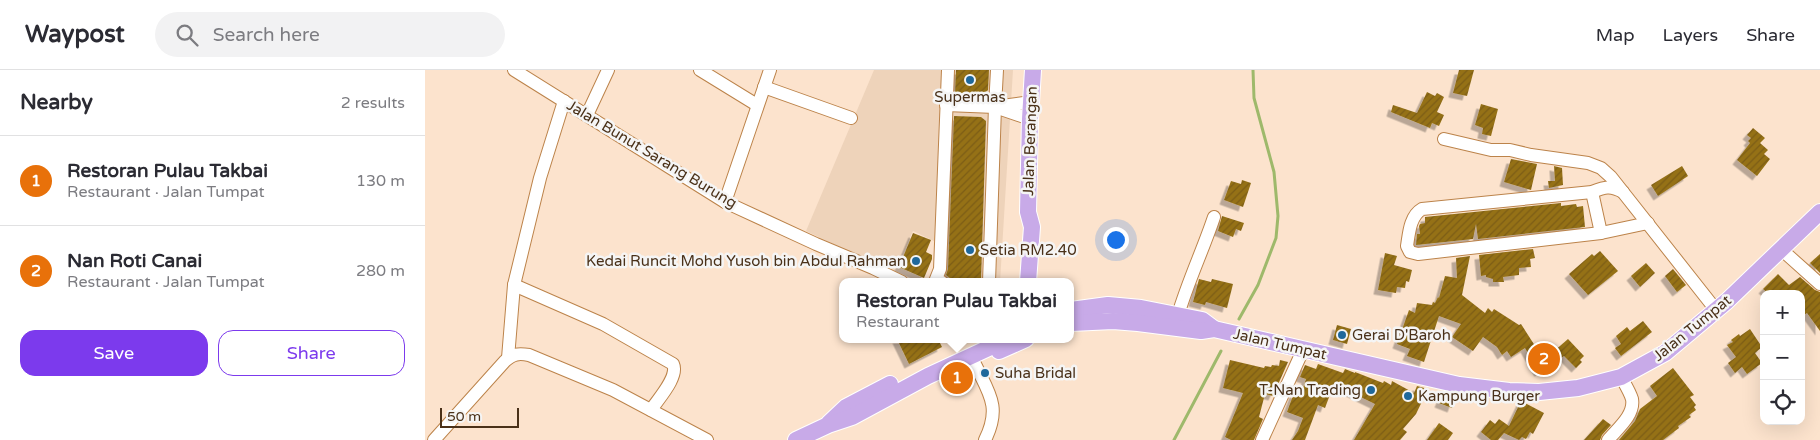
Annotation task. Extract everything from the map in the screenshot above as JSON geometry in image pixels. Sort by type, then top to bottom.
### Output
[{"type":"main road","name":"Jalan Berangan","points":[[1028,278],[1032,227],[1028,212],[1033,70]]},
{"type":"main road","name":"Jalan Berangan","points":[[1018,278],[1022,225],[1028,212]]},
{"type":"main road","name":"Jalan Tumpat","points":[[1074,323],[1113,321],[1201,331],[1214,329],[1459,386],[1509,392],[1559,391],[1595,385],[1621,377],[1665,353],[1782,250],[1820,212]]},
{"type":"main road","name":"Jalan Tumpat","points":[[1074,310],[1108,305],[1177,314],[1202,320],[1214,329]]},
{"type":"main road","points":[[828,425],[845,407],[969,343]]},
{"type":"main road","points":[[800,439],[828,425],[852,417],[995,343]]},
{"type":"main road","points":[[928,376],[974,362],[1018,343]]},
{"type":"street","points":[[587,115],[608,70]]},
{"type":"street","points":[[700,70],[757,105]]},
{"type":"street","points":[[725,202],[770,70]]},
{"type":"street","points":[[938,278],[940,269],[948,70]]},
{"type":"street","points":[[989,278],[997,70]]},
{"type":"street","name":"Jalan Bunut Sarang Burung","points":[[521,72],[725,202],[894,278]]},
{"type":"street","points":[[764,87],[851,118]]},
{"type":"street","points":[[508,358],[514,285],[540,178],[564,101]]},
{"type":"street","points":[[946,105],[995,107],[1031,102]]},
{"type":"street","points":[[995,107],[1030,119]]},
{"type":"street","points":[[1444,139],[1491,150],[1510,150],[1588,163],[1606,172],[1716,310]]},
{"type":"street","points":[[1623,192],[1614,187],[1607,186],[1592,192],[1422,209],[1415,214],[1412,221],[1407,246],[1410,252],[1418,254],[1601,233],[1648,223]]},
{"type":"street","points":[[1592,192],[1601,233]]},
{"type":"street","points":[[1177,314],[1186,286],[1204,247],[1214,217]]},
{"type":"street","points":[[1782,250],[1820,284]]},
{"type":"street","points":[[514,285],[603,324],[673,364],[675,368],[674,376],[651,410]]},
{"type":"street","points":[[1262,440],[1303,350]]},
{"type":"street","points":[[434,440],[508,358],[519,354],[529,355],[613,390],[707,440]]},
{"type":"street","points":[[974,362],[994,408],[993,420],[985,440]]},
{"type":"street","points":[[1608,440],[1629,416],[1631,408],[1632,400],[1621,377]]},
{"type":"shaded area","points":[[874,70],[1013,70],[1000,278],[929,278],[934,272],[936,242],[913,231],[894,273],[806,231]]},
{"type":"building","name":"Supermas","points":[[956,70],[989,70],[988,90],[982,96],[955,94]]},
{"type":"building","points":[[1459,70],[1474,70],[1467,96],[1453,93]]},
{"type":"building","points":[[1427,92],[1435,96],[1437,93],[1444,97],[1437,112],[1444,115],[1439,126],[1432,123],[1430,128],[1391,112],[1393,105],[1417,113]]},
{"type":"building","points":[[1481,104],[1498,109],[1491,136],[1482,134],[1483,128],[1475,125]]},
{"type":"building","points":[[954,116],[981,117],[986,121],[981,278],[950,278],[946,275],[948,269]]},
{"type":"building","points":[[1753,128],[1765,138],[1760,143],[1768,150],[1764,154],[1770,159],[1757,176],[1737,160],[1750,143],[1748,141],[1751,138],[1747,135]]},
{"type":"building","points":[[1511,159],[1537,164],[1531,190],[1504,182]]},
{"type":"building","points":[[1554,166],[1562,168],[1563,185],[1549,188],[1548,181],[1555,181]]},
{"type":"building","points":[[1682,166],[1688,176],[1658,196],[1651,185]]},
{"type":"building","points":[[1242,180],[1251,183],[1243,207],[1224,200],[1231,181],[1241,184]]},
{"type":"building","points":[[1561,203],[1561,206],[1576,204],[1577,207],[1583,206],[1585,227],[1478,239],[1476,224],[1473,239],[1416,245],[1417,234],[1420,234],[1419,226],[1425,223],[1425,217]]},
{"type":"building","points":[[1222,216],[1244,223],[1241,231],[1236,229],[1233,237],[1218,231]]},
{"type":"building","name":"Kedai Runcit Mohd Yusoh bin Abdul Rahman","points":[[913,233],[931,240],[926,252],[932,255],[932,259],[924,278],[899,267]]},
{"type":"building","points":[[1533,249],[1535,258],[1530,259],[1531,267],[1519,268],[1519,275],[1503,277],[1504,282],[1493,282],[1493,279],[1486,277],[1486,275],[1481,276],[1479,255]]},
{"type":"building","points":[[1600,251],[1618,271],[1588,295],[1569,274],[1592,254],[1594,256]]},
{"type":"building","points":[[1385,253],[1397,256],[1394,265],[1412,270],[1409,282],[1406,281],[1405,288],[1397,287],[1396,293],[1378,290]]},
{"type":"building","points":[[1820,254],[1820,273],[1810,263]]},
{"type":"building","points":[[1470,256],[1462,295],[1485,313],[1488,308],[1492,312],[1494,309],[1519,325],[1521,324],[1539,352],[1548,346],[1552,353],[1568,339],[1584,356],[1580,360],[1582,362],[1576,368],[1564,356],[1539,372],[1525,348],[1511,357],[1507,351],[1502,355],[1497,347],[1483,337],[1473,351],[1452,337],[1461,324],[1439,316],[1424,362],[1407,356],[1410,349],[1397,344],[1409,310],[1415,313],[1417,303],[1432,305],[1433,302],[1435,303],[1439,298],[1445,276],[1457,278],[1456,258]]},
{"type":"building","points":[[1646,263],[1655,273],[1640,287],[1631,276]]},
{"type":"building","points":[[1673,269],[1686,285],[1677,292],[1665,276]]},
{"type":"building","points":[[1778,274],[1789,285],[1800,277],[1820,292],[1820,331],[1807,313],[1805,314],[1805,290],[1763,289]]},
{"type":"building","points":[[1199,279],[1211,282],[1212,279],[1233,284],[1227,308],[1206,302],[1205,305],[1193,302]]},
{"type":"building","points":[[1643,321],[1652,332],[1621,356],[1615,348],[1621,344],[1616,336],[1627,327],[1630,331]]},
{"type":"building","name":"Gerai D'Baroh","points":[[1337,325],[1351,329],[1347,344],[1333,340]]},
{"type":"building","points":[[1750,329],[1760,344],[1760,349],[1755,353],[1760,360],[1760,364],[1747,374],[1742,367],[1735,373],[1728,363],[1736,357],[1727,345],[1733,342],[1731,340],[1739,334],[1740,336]]},
{"type":"building","points":[[899,343],[940,343],[942,347],[909,364]]},
{"type":"building","points":[[1230,360],[1264,368],[1265,366],[1271,367],[1272,365],[1279,366],[1280,360],[1288,362],[1273,396],[1265,394],[1259,417],[1263,419],[1254,440],[1231,440],[1225,437],[1243,393],[1223,388]]},
{"type":"building","points":[[1318,364],[1343,373],[1345,369],[1391,385],[1392,381],[1414,393],[1417,386],[1428,389],[1416,414],[1403,429],[1407,432],[1400,440],[1354,440],[1375,404],[1334,384],[1325,408],[1318,405],[1305,440],[1292,440],[1303,418],[1287,412],[1294,393],[1301,395],[1306,379],[1300,377],[1305,365],[1316,369]]},
{"type":"building","points":[[1673,368],[1694,395],[1690,397],[1696,405],[1694,407],[1696,410],[1689,415],[1691,417],[1663,440],[1619,440],[1635,421],[1640,409],[1657,396],[1650,386]]},
{"type":"building","points":[[1443,394],[1455,400],[1452,408],[1439,403]]},
{"type":"building","points":[[1521,401],[1544,413],[1533,434],[1530,432],[1526,439],[1522,437],[1519,440],[1504,433],[1498,440],[1491,440],[1481,432],[1490,420],[1495,424],[1499,419],[1509,426]]},
{"type":"building","points":[[1603,419],[1611,425],[1600,440],[1584,440]]},
{"type":"building","points":[[1439,423],[1453,433],[1448,440],[1427,440]]},
{"type":"waterway","points":[[1239,319],[1258,285],[1276,238],[1278,216],[1274,172],[1254,98],[1253,70]]},
{"type":"waterway","points":[[1174,440],[1221,351]]},
{"type":"place","name":"Supermas","points":[[970,80]]},
{"type":"place","name":"Setia RM2.40","points":[[970,250]]},
{"type":"place","name":"Kedai Runcit Mohd Yusoh bin Abdul Rahman","points":[[916,261]]},
{"type":"place","name":"Gerai D'Baroh","points":[[1342,335]]},
{"type":"place","name":"Nan Roti Canai","points":[[1544,359]]},
{"type":"place","name":"Suha Bridal","points":[[985,373]]},
{"type":"place","name":"Restoran Pulau Takbai","points":[[957,378]]},
{"type":"place","name":"T-Nan Trading","points":[[1371,390]]},
{"type":"place","name":"Kampung Burger","points":[[1408,396]]}]
